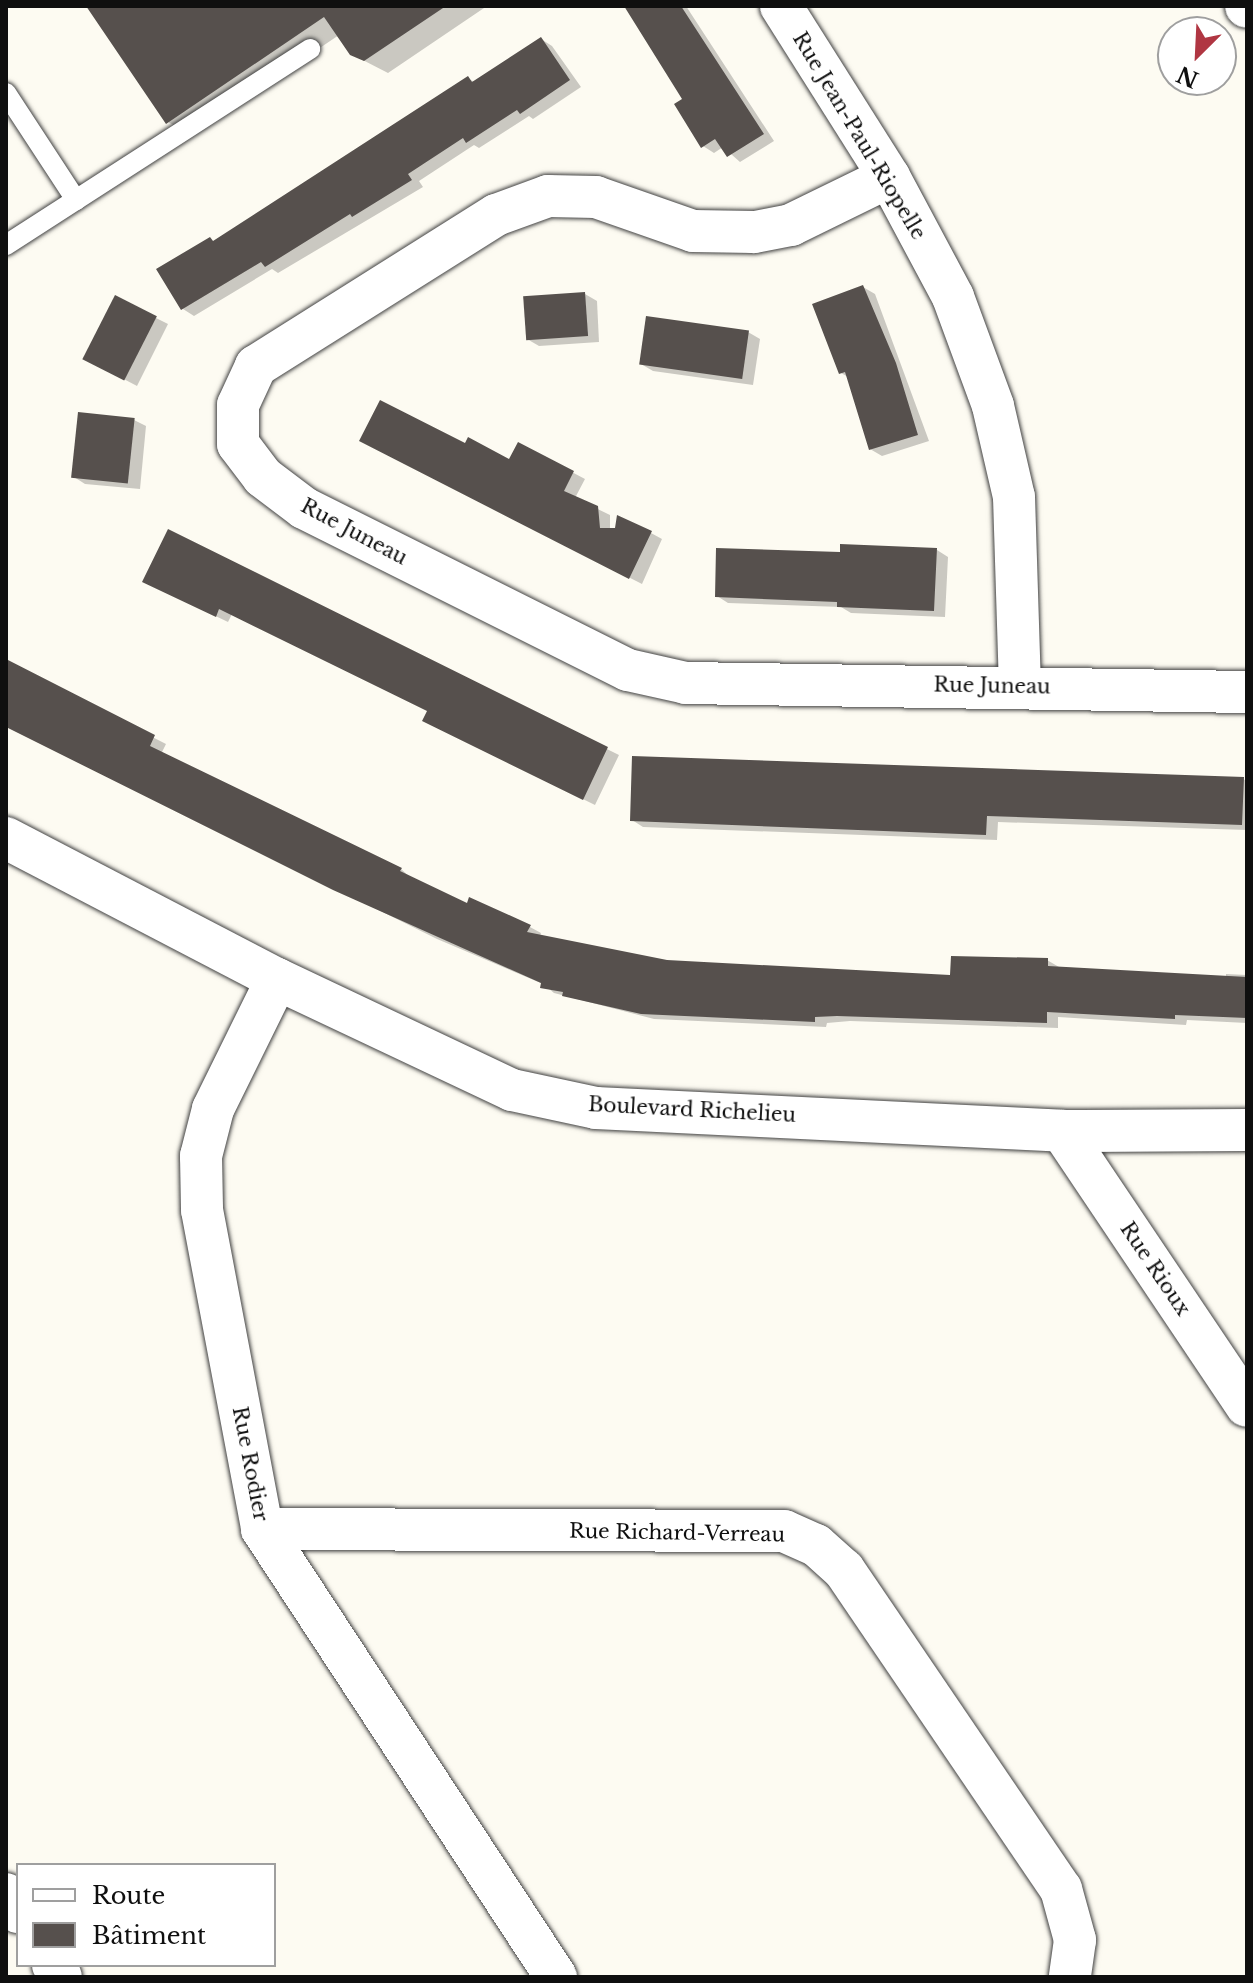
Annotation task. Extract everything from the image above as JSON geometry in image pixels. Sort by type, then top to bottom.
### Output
[{"type":"street","name":"Rue Jean-Paul-Riopelle","points":[[781,6],[889,177],[953,297],[993,406],[1014,497],[1020,686]]},
{"type":"street","name":"Rue Juneau","points":[[889,177],[791,225],[754,232],[693,231],[596,197],[548,196],[496,215],[256,366],[238,405],[238,444],[263,477],[304,508],[628,670],[686,683],[1247,692]]},
{"type":"street","name":"Boulevard Richelieu","points":[[6,838],[277,979],[512,1090],[596,1108],[1062,1131],[1247,1130]]},
{"type":"street","name":"Rue Rodier","points":[[277,979],[213,1109],[201,1156],[202,1210],[262,1529],[556,1977]]},
{"type":"street","name":"Rue Rioux","points":[[1062,1131],[1247,1406]]},
{"type":"street","name":"Rue Richard-Verreau","points":[[262,1529],[784,1531],[816,1545],[844,1570],[1061,1889],[1075,1940],[1070,1977]]},
{"type":"lane","points":[[6,245],[310,49]]},
{"type":"lane","points":[[6,93],[76,200]]},
{"type":"building","points":[[86,6],[446,6],[364,61],[350,55],[324,17],[166,124]]},
{"type":"building","points":[[624,6],[681,6],[764,134],[727,157],[715,139],[701,148],[674,104],[682,99]]},
{"type":"building","points":[[541,37],[570,80],[520,114],[517,110],[466,143],[463,138],[408,174],[412,180],[352,217],[350,214],[265,267],[261,262],[181,310],[156,269],[210,237],[213,241],[468,76],[472,82]]},
{"type":"building","points":[[863,285],[896,363],[918,435],[869,450],[845,372],[839,374],[812,304]]},
{"type":"building","points":[[585,292],[588,336],[526,340],[523,296]]},
{"type":"building","points":[[115,295],[157,316],[124,380],[82,359]]},
{"type":"building","points":[[646,316],[749,330],[742,379],[639,365]]},
{"type":"building","points":[[380,400],[465,443],[468,437],[509,459],[518,442],[574,471],[564,491],[598,506],[600,528],[615,528],[617,515],[652,531],[629,579],[359,441]]},
{"type":"building","points":[[78,412],[135,418],[128,484],[71,478]]},
{"type":"building","points":[[168,529],[608,747],[583,800],[422,721],[427,711],[219,609],[216,617],[142,582]]},
{"type":"building","points":[[840,544],[937,548],[934,611],[837,607],[837,602],[715,597],[716,548],[840,552]]},
{"type":"building","points":[[6,659],[155,735],[150,746],[402,868],[400,871],[467,903],[469,897],[531,925],[527,932],[667,960],[950,975],[951,956],[1048,958],[1048,966],[1247,977],[1247,1018],[1175,1015],[1175,1019],[1047,1012],[1047,1023],[837,1016],[815,1017],[815,1022],[641,1014],[562,996],[563,992],[540,988],[541,983],[333,890],[6,727]]},
{"type":"building","points":[[632,756],[1244,777],[1242,825],[987,816],[986,835],[630,821]]}]
